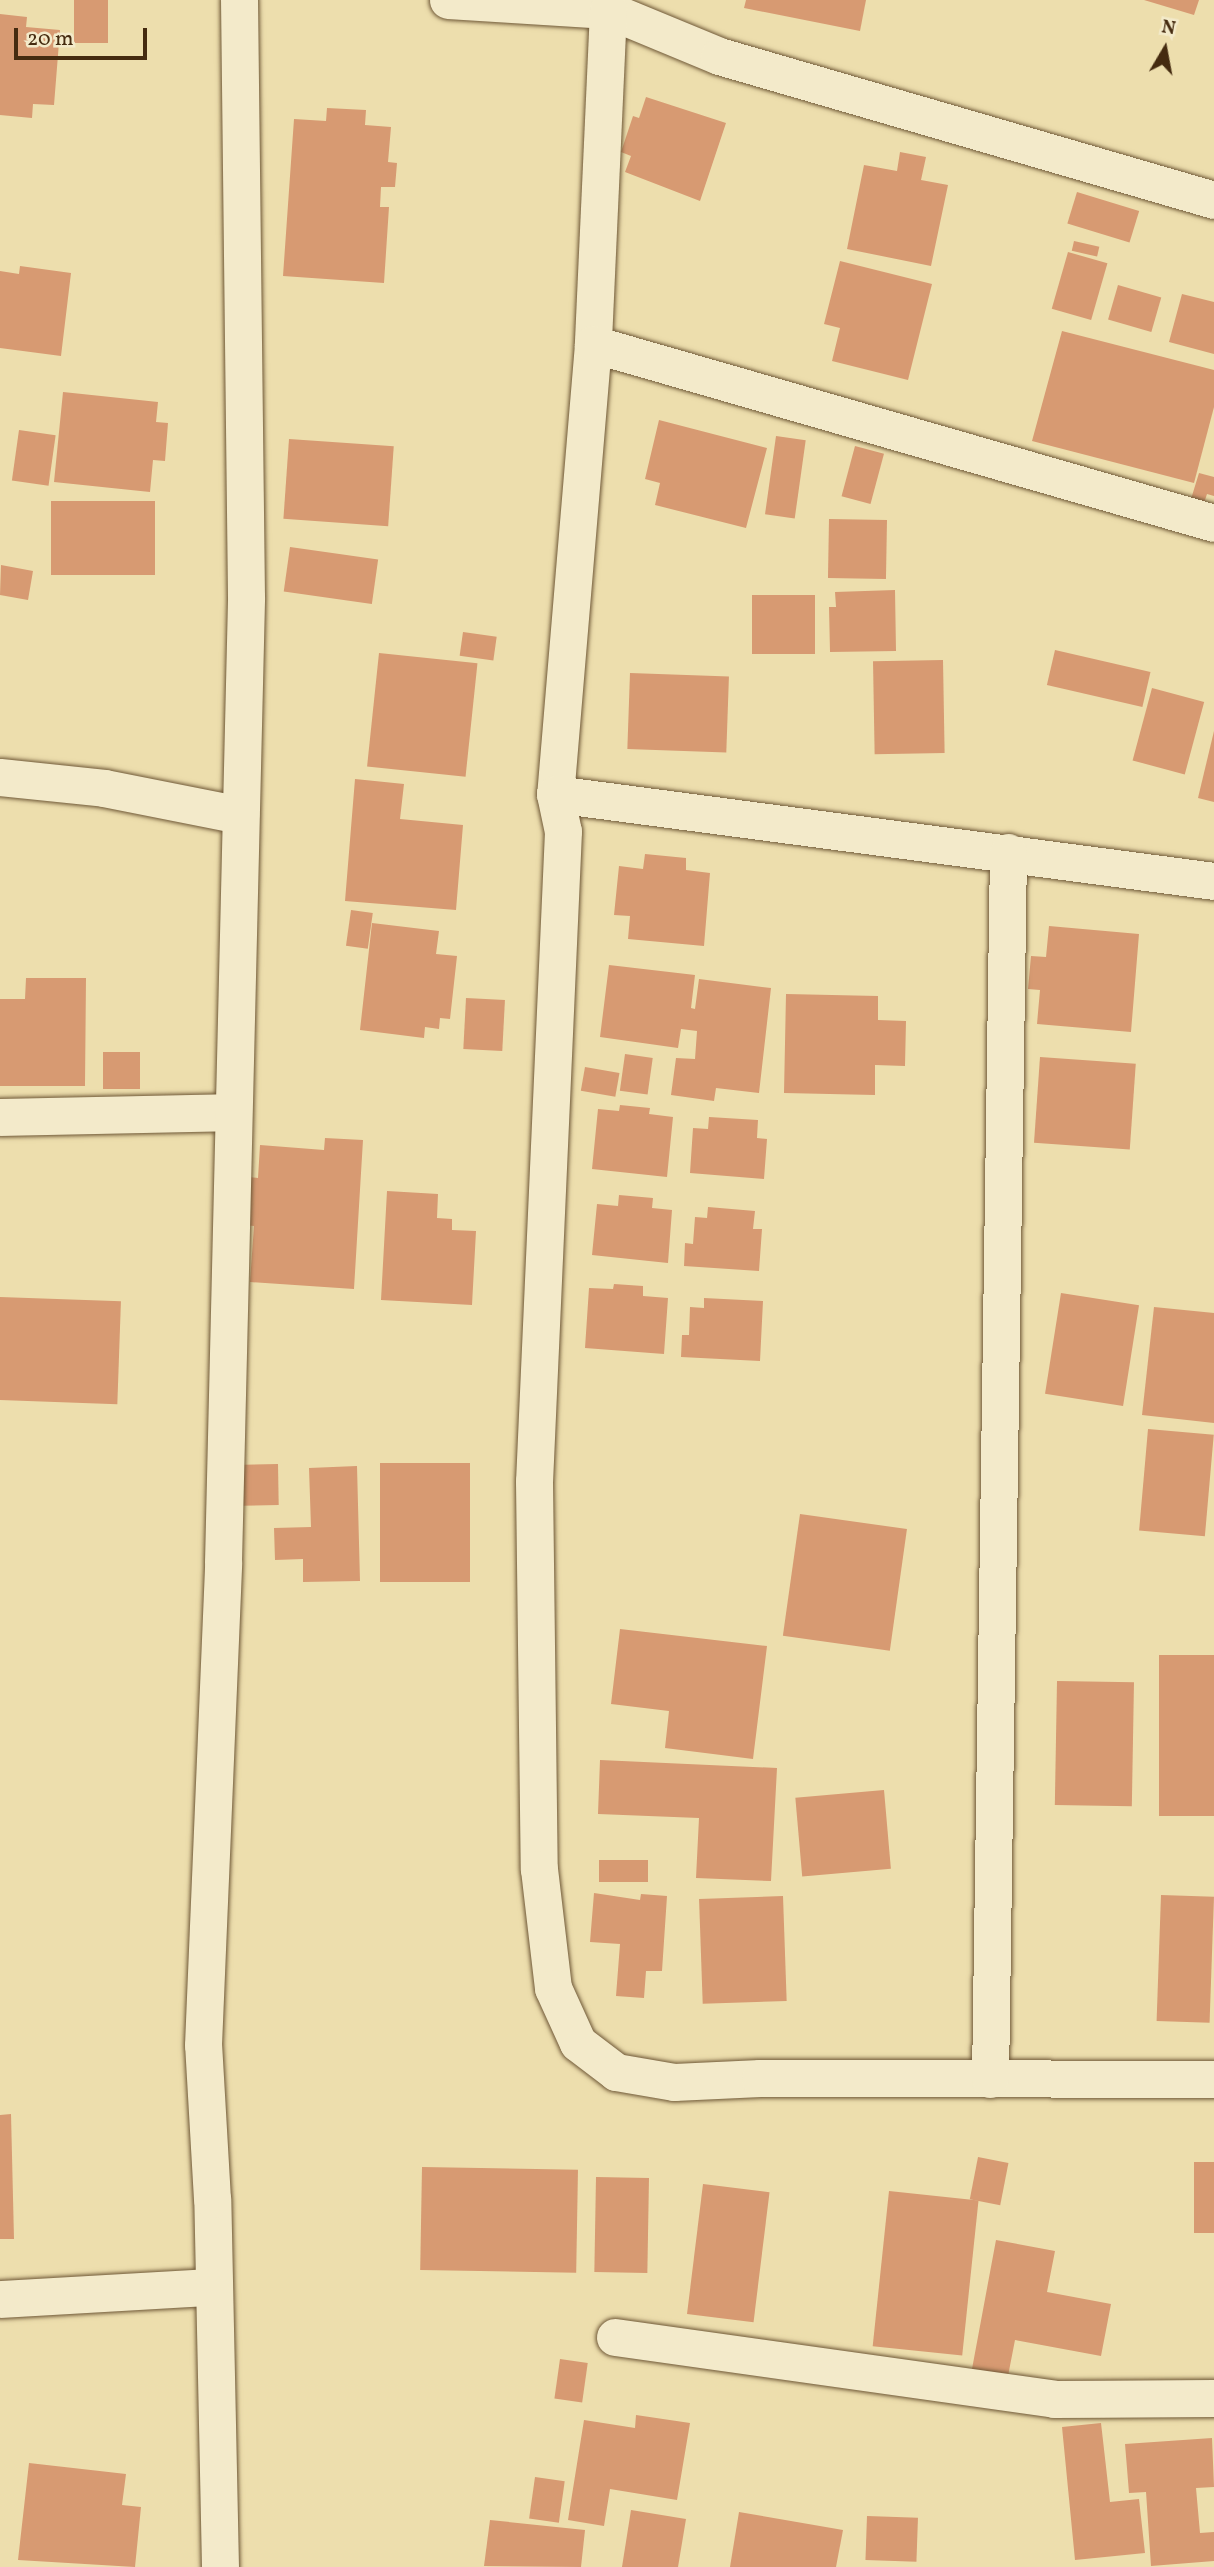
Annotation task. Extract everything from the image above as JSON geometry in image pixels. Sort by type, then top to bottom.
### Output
[{"type":"street","points":[[220,2567],[210,2287],[212,2199],[203,2045],[223,1562],[246,584],[239,0]]},
{"type":"street","points":[[448,0],[608,10],[719,56],[1214,200]]},
{"type":"street","points":[[608,10],[593,344],[555,794],[563,831],[534,1481],[539,1869],[554,1988],[578,2043],[616,2071],[674,2082],[1214,2079]]},
{"type":"street","points":[[593,344],[1214,523]]},
{"type":"street","points":[[0,778],[104,788],[240,815]]},
{"type":"street","points":[[555,794],[1214,881]]},
{"type":"street","points":[[990,2079],[1008,852]]},
{"type":"street","points":[[0,1118],[232,1112]]},
{"type":"street","points":[[0,2299],[210,2287]]},
{"type":"street","points":[[615,2337],[1054,2399],[1214,2398]]},
{"type":"building","points":[[74,0],[108,0],[108,43],[74,43]]},
{"type":"building","points":[[746,0],[866,0],[860,31],[744,8]]},
{"type":"building","points":[[1144,0],[1199,0],[1194,15]]},
{"type":"building","points":[[0,14],[27,17],[26,27],[60,30],[54,105],[33,104],[32,118],[0,115]]},
{"type":"building","points":[[646,97],[726,123],[700,201],[625,172],[631,156],[621,152],[633,116],[639,118]]},
{"type":"building","points":[[327,108],[366,110],[365,125],[391,127],[388,162],[397,163],[395,187],[381,187],[380,207],[389,207],[384,283],[283,276],[294,119],[326,121]]},
{"type":"building","points":[[900,152],[926,157],[921,180],[948,185],[931,266],[847,249],[864,165],[897,171]]},
{"type":"building","points":[[1077,192],[1139,211],[1130,243],[1067,224]]},
{"type":"building","points":[[1074,241],[1099,247],[1097,257],[1072,251]]},
{"type":"building","points":[[1068,252],[1107,263],[1091,320],[1052,309]]},
{"type":"building","points":[[840,261],[932,284],[908,380],[832,361],[840,328],[824,324]]},
{"type":"building","points":[[20,266],[71,273],[61,356],[0,348],[0,271],[19,274]]},
{"type":"building","points":[[1118,285],[1161,297],[1151,332],[1108,320]]},
{"type":"building","points":[[1182,294],[1214,302],[1214,354],[1169,342]]},
{"type":"building","points":[[1062,331],[1214,370],[1214,407],[1194,483],[1032,441]]},
{"type":"building","points":[[63,392],[158,402],[156,422],[168,423],[165,461],[153,460],[150,492],[54,482]]},
{"type":"building","points":[[659,420],[767,448],[746,528],[655,505],[660,483],[645,479]]},
{"type":"building","points":[[19,430],[56,435],[49,486],[12,481]]},
{"type":"building","points":[[776,436],[806,440],[795,518],[765,514]]},
{"type":"building","points":[[289,439],[394,446],[388,526],[283,519]]},
{"type":"building","points":[[855,446],[884,454],[871,504],[842,496]]},
{"type":"building","points":[[1199,473],[1214,477],[1214,496],[1207,494],[1204,503],[1191,499]]},
{"type":"building","points":[[51,501],[155,501],[155,575],[51,575]]},
{"type":"building","points":[[829,519],[887,520],[886,579],[828,578]]},
{"type":"building","points":[[290,547],[378,559],[372,604],[284,592]]},
{"type":"building","points":[[1,565],[33,571],[28,600],[0,595]]},
{"type":"building","points":[[895,590],[896,651],[830,652],[829,607],[836,607],[835,592]]},
{"type":"building","points":[[752,595],[815,595],[815,654],[752,654]]},
{"type":"building","points":[[463,632],[497,637],[493,660],[460,656]]},
{"type":"building","points":[[1055,650],[1150,672],[1142,707],[1047,685]]},
{"type":"building","points":[[379,653],[477,663],[466,777],[367,766]]},
{"type":"building","points":[[943,660],[945,753],[875,754],[873,661]]},
{"type":"building","points":[[630,673],[729,676],[726,752],[627,749]]},
{"type":"building","points":[[1152,688],[1204,702],[1185,774],[1133,760]]},
{"type":"building","points":[[1214,731],[1214,802],[1198,798]]},
{"type":"building","points":[[355,779],[404,784],[400,819],[463,825],[456,910],[345,901]]},
{"type":"building","points":[[645,854],[686,858],[686,870],[710,873],[704,946],[628,939],[630,916],[614,915],[619,866],[643,869]]},
{"type":"building","points":[[351,910],[373,913],[368,949],[346,946]]},
{"type":"building","points":[[372,923],[439,931],[436,954],[457,956],[450,1019],[440,1018],[439,1029],[425,1027],[424,1038],[360,1030]]},
{"type":"building","points":[[1049,926],[1139,934],[1131,1032],[1037,1024],[1040,990],[1028,989],[1031,956],[1046,957]]},
{"type":"building","points":[[609,965],[695,975],[691,1008],[695,1009],[699,979],[771,988],[759,1093],[716,1088],[714,1101],[671,1095],[676,1058],[695,1059],[697,1031],[681,1029],[678,1048],[600,1037]]},
{"type":"building","points":[[26,978],[86,978],[85,1086],[0,1086],[0,999],[25,999]]},
{"type":"building","points":[[786,994],[878,996],[878,1020],[906,1021],[905,1066],[875,1065],[875,1095],[784,1093]]},
{"type":"building","points":[[466,998],[505,1000],[502,1051],[463,1049]]},
{"type":"building","points":[[103,1052],[140,1052],[140,1089],[103,1089]]},
{"type":"building","points":[[625,1054],[653,1058],[648,1095],[620,1091]]},
{"type":"building","points":[[1040,1057],[1136,1064],[1130,1149],[1034,1143]]},
{"type":"building","points":[[585,1067],[619,1073],[615,1097],[581,1091]]},
{"type":"building","points":[[620,1105],[650,1108],[649,1114],[673,1117],[667,1177],[592,1169],[598,1109],[619,1111]]},
{"type":"building","points":[[709,1117],[758,1120],[757,1138],[767,1139],[764,1179],[690,1173],[693,1128],[708,1129]]},
{"type":"building","points":[[325,1138],[363,1140],[354,1289],[250,1282],[254,1226],[244,1225],[248,1177],[258,1178],[260,1145],[324,1150]]},
{"type":"building","points":[[387,1191],[438,1194],[437,1218],[452,1219],[452,1230],[476,1231],[472,1305],[381,1300]]},
{"type":"building","points":[[619,1195],[653,1198],[652,1208],[672,1210],[668,1263],[592,1255],[597,1204],[618,1206]]},
{"type":"building","points":[[708,1207],[755,1211],[753,1229],[762,1229],[759,1271],[684,1266],[685,1243],[693,1244],[695,1217],[707,1218]]},
{"type":"building","points":[[614,1284],[643,1286],[643,1296],[668,1298],[664,1354],[585,1348],[589,1288],[613,1289]]},
{"type":"building","points":[[1061,1293],[1139,1305],[1123,1406],[1045,1394]]},
{"type":"building","points":[[0,1297],[121,1301],[117,1404],[0,1400]]},
{"type":"building","points":[[704,1298],[763,1301],[760,1361],[681,1357],[682,1335],[689,1335],[690,1307],[704,1308]]},
{"type":"building","points":[[1154,1307],[1214,1313],[1214,1423],[1142,1415]]},
{"type":"building","points":[[1148,1429],[1214,1435],[1205,1536],[1139,1531]]},
{"type":"building","points":[[380,1463],[470,1463],[470,1582],[380,1582]]},
{"type":"building","points":[[278,1464],[279,1505],[242,1506],[241,1465]]},
{"type":"building","points":[[357,1466],[360,1581],[303,1582],[303,1559],[275,1560],[274,1528],[311,1527],[309,1468]]},
{"type":"building","points":[[800,1514],[907,1529],[890,1651],[783,1636]]},
{"type":"building","points":[[620,1629],[767,1646],[753,1759],[665,1748],[669,1711],[611,1704]]},
{"type":"building","points":[[1159,1655],[1214,1655],[1214,1816],[1159,1816]]},
{"type":"building","points":[[1057,1681],[1134,1682],[1132,1806],[1055,1805]]},
{"type":"building","points":[[600,1760],[777,1768],[771,1881],[696,1878],[699,1818],[598,1814]]},
{"type":"building","points":[[884,1790],[891,1869],[802,1876],[795,1798]]},
{"type":"building","points":[[599,1860],[648,1860],[648,1882],[599,1882]]},
{"type":"building","points":[[594,1893],[640,1900],[641,1894],[667,1896],[662,1971],[646,1971],[644,1998],[616,1996],[620,1944],[590,1942]]},
{"type":"building","points":[[1161,1895],[1214,1897],[1210,2023],[1157,2021]]},
{"type":"building","points":[[783,1896],[787,2001],[703,2004],[699,1899]]},
{"type":"building","points":[[11,2114],[14,2239],[0,2239],[0,2115]]},
{"type":"building","points":[[978,2157],[1008,2163],[1000,2205],[970,2199]]},
{"type":"building","points":[[1194,2162],[1214,2162],[1214,2233],[1194,2233]]},
{"type":"building","points":[[422,2167],[578,2170],[576,2273],[420,2270]]},
{"type":"building","points":[[596,2177],[649,2178],[647,2273],[594,2272]]},
{"type":"building","points":[[703,2184],[770,2192],[754,2322],[687,2314]]},
{"type":"building","points":[[889,2191],[979,2200],[962,2356],[873,2346]]},
{"type":"building","points":[[996,2240],[1055,2251],[1047,2292],[1111,2304],[1101,2356],[1015,2340],[1008,2376],[972,2369]]},
{"type":"building","points":[[560,2359],[588,2363],[582,2403],[554,2399]]},
{"type":"building","points":[[636,2415],[690,2423],[677,2500],[610,2489],[604,2526],[568,2520],[584,2420],[635,2428]]},
{"type":"building","points":[[1101,2423],[1110,2502],[1139,2499],[1145,2553],[1075,2560],[1062,2427]]},
{"type":"building","points":[[1212,2438],[1214,2487],[1196,2488],[1200,2533],[1214,2532],[1214,2561],[1151,2566],[1146,2492],[1129,2493],[1125,2444]]},
{"type":"building","points":[[29,2463],[126,2474],[122,2505],[141,2507],[135,2567],[18,2560]]},
{"type":"building","points":[[535,2477],[565,2481],[559,2523],[529,2519]]},
{"type":"building","points":[[631,2510],[686,2519],[678,2567],[622,2567]]},
{"type":"building","points":[[739,2512],[843,2530],[836,2567],[730,2567]]},
{"type":"building","points":[[867,2516],[918,2518],[916,2562],[865,2560]]},
{"type":"building","points":[[490,2520],[585,2530],[581,2567],[484,2566]]}]
